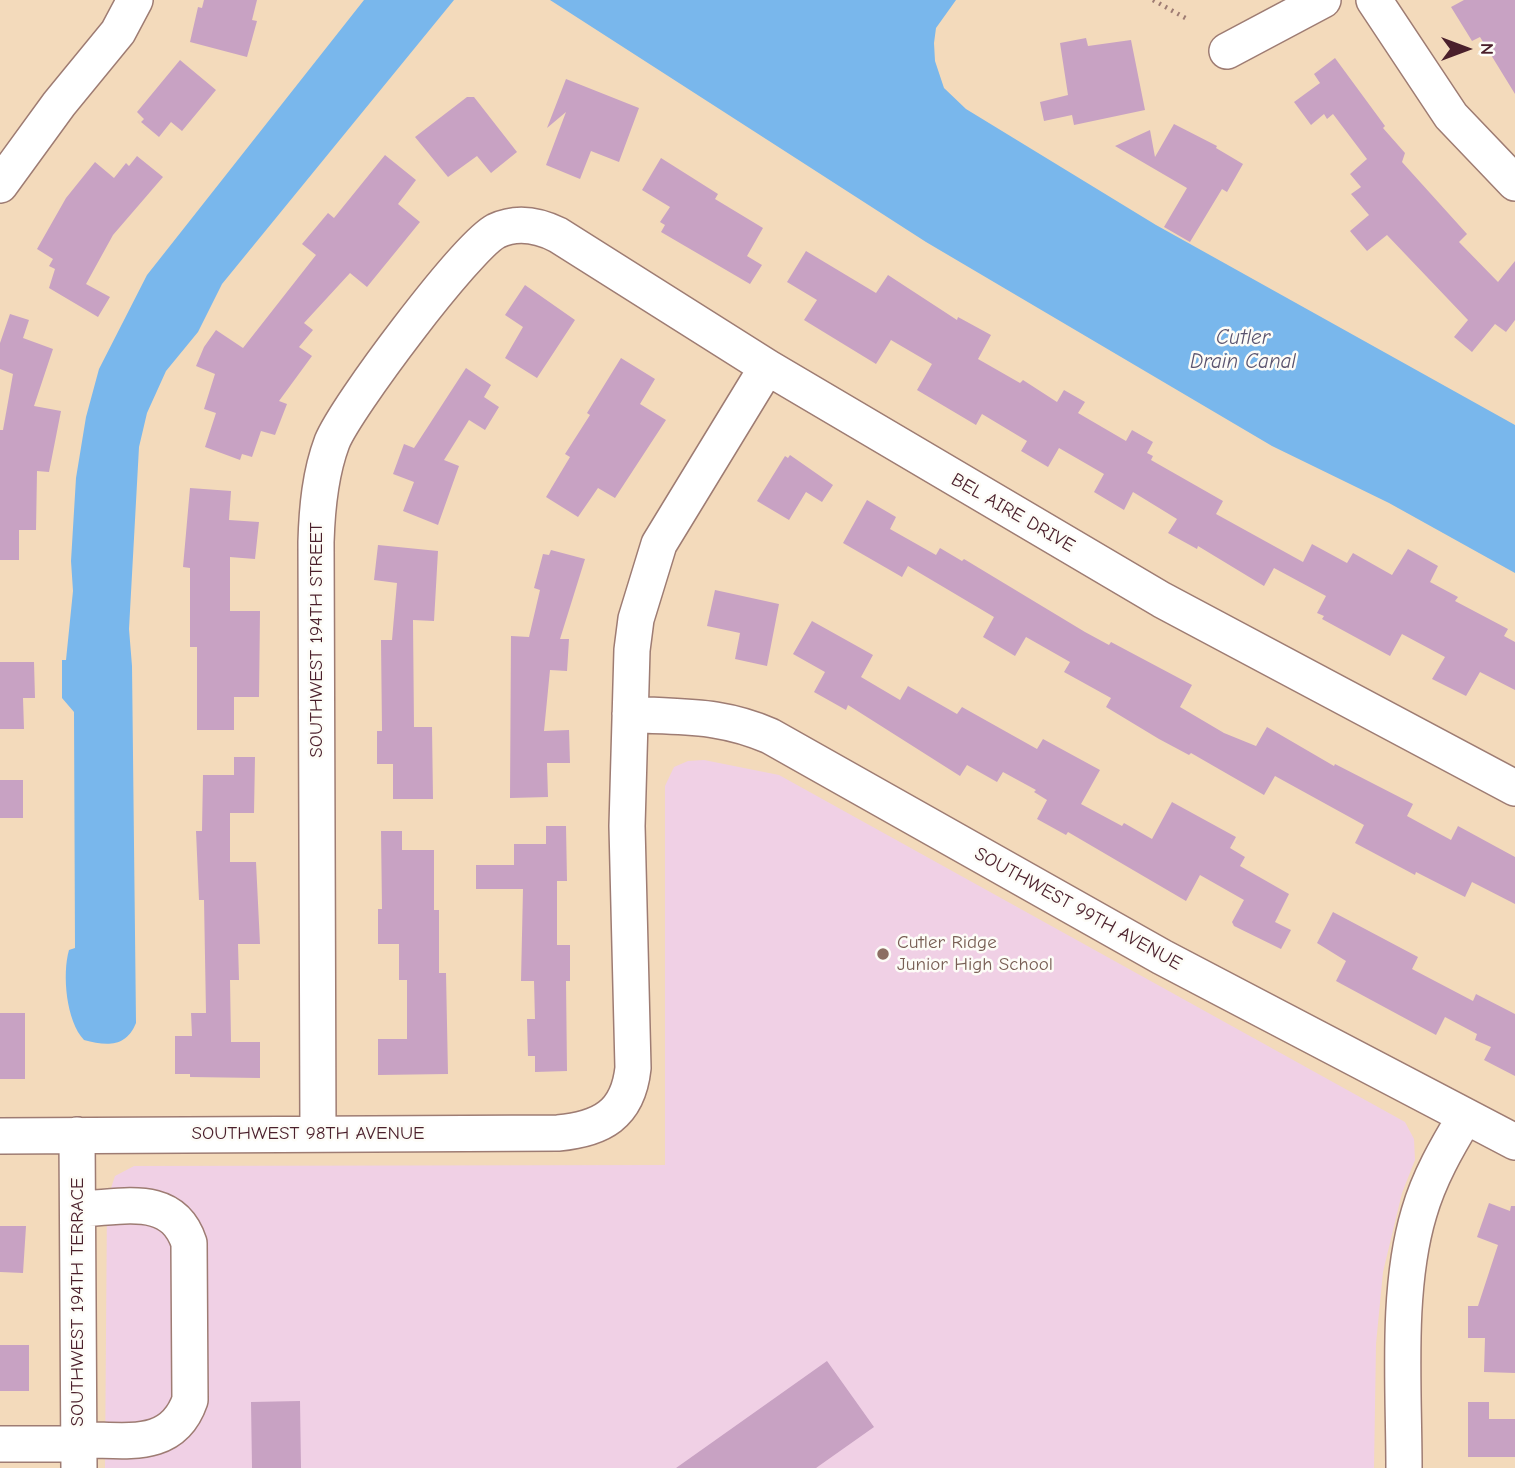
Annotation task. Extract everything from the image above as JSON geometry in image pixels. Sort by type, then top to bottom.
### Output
[{"type":"street","points":[[0,186],[59,104],[118,32],[135,0]]},
{"type":"street","points":[[1227,51],[1323,0]]},
{"type":"street","points":[[1374,0],[1451,116],[1515,183]]},
{"type":"street","name":"BEL AIRE DRIVE","points":[[521,225],[537,226],[558,235],[767,367],[1162,600],[1515,788]]},
{"type":"street","name":"SOUTHWEST 194TH STREET","points":[[318,1134],[316,542],[321,478],[340,425],[364,387],[480,243],[500,229],[521,225]]},
{"type":"street","points":[[630,714],[636,620],[656,551],[767,367]]},
{"type":"street","name":"SOUTHWEST 98TH AVENUE","points":[[0,1136],[558,1133],[596,1127],[612,1115],[626,1094],[633,1068],[627,826],[630,714]]},
{"type":"street","name":"SOUTHWEST 99TH AVENUE","points":[[630,714],[716,718],[770,736],[1162,957],[1515,1142]]},
{"type":"street","points":[[1404,1468],[1405,1324],[1416,1225],[1430,1183],[1465,1116]]},
{"type":"street","name":"SOUTHWEST 194TH TERRACE","points":[[77,1135],[79,1451]]},
{"type":"street","points":[[0,1444],[79,1451],[156,1438],[173,1430],[184,1416],[190,1401],[189,1256],[183,1225],[169,1212],[155,1208],[78,1209]]},
{"type":"path","points":[[1153,0],[1189,20]]},
{"type":"shaded area","name":"Cutler Ridge Junior High School","points":[[704,760],[779,775],[1405,1122],[1414,1139],[1415,1160],[1402,1193],[1383,1272],[1376,1344],[1374,1468],[105,1468],[107,1200],[115,1176],[134,1166],[665,1165],[665,786],[674,767],[688,761]]},
{"type":"water","points":[[364,0],[454,0],[222,284],[198,332],[166,371],[147,413],[139,447],[129,629],[132,666],[136,1023],[121,1041],[107,1044],[84,1040],[69,1010],[66,984],[69,950],[75,948],[74,712],[62,698],[62,660],[66,660],[73,591],[71,561],[76,478],[86,417],[99,369],[147,275]]},
{"type":"water","name":"Cutler Drain Canal","points":[[550,0],[956,0],[936,28],[935,61],[944,88],[966,109],[1156,225],[1515,425],[1515,573],[1389,503],[1272,446],[926,242]]},
{"type":"building","points":[[204,0],[257,0],[252,20],[257,21],[247,57],[190,42],[198,7],[202,8]]},
{"type":"building","points":[[1464,0],[1515,0],[1515,94],[1480,37],[1472,41],[1451,7]]},
{"type":"building","points":[[1086,38],[1088,46],[1131,40],[1145,110],[1074,125],[1072,115],[1044,121],[1040,102],[1068,95],[1060,43]]},
{"type":"building","points":[[1335,58],[1385,126],[1383,128],[1405,153],[1402,162],[1467,234],[1459,242],[1498,282],[1515,261],[1515,320],[1506,332],[1495,324],[1472,352],[1454,337],[1468,320],[1387,235],[1367,251],[1350,231],[1369,215],[1351,194],[1361,187],[1350,174],[1367,159],[1333,114],[1327,119],[1324,114],[1311,125],[1294,102],[1320,83],[1314,74]]},
{"type":"building","points":[[180,60],[216,90],[182,131],[171,122],[159,137],[141,122],[144,119],[137,112]]},
{"type":"building","points":[[566,79],[639,108],[619,162],[591,151],[580,179],[546,165],[566,112],[547,128]]},
{"type":"building","points":[[467,97],[474,97],[517,152],[491,173],[477,156],[448,177],[415,137]]},
{"type":"building","points":[[1174,124],[1217,146],[1216,148],[1243,164],[1227,192],[1222,189],[1190,242],[1164,227],[1187,188],[1115,146],[1150,130],[1155,157]]},
{"type":"building","points":[[385,155],[416,180],[398,204],[420,222],[367,287],[350,273],[304,323],[313,330],[299,347],[312,356],[279,401],[287,404],[275,435],[261,431],[252,457],[242,454],[240,460],[205,447],[216,413],[204,409],[215,374],[196,366],[204,347],[216,330],[243,348],[316,255],[302,244],[328,213],[334,218]]},
{"type":"building","points":[[137,156],[163,177],[113,235],[86,284],[110,297],[98,317],[49,288],[55,269],[49,266],[53,259],[37,249],[66,198],[95,162],[114,178],[126,163],[129,166]]},
{"type":"building","points":[[661,158],[718,194],[715,199],[763,228],[747,256],[762,265],[750,284],[661,232],[665,225],[660,222],[670,207],[642,190]]},
{"type":"building","points":[[806,251],[876,293],[888,275],[957,320],[958,317],[991,335],[978,359],[1020,383],[1023,380],[1057,402],[1064,390],[1085,402],[1078,413],[1126,441],[1132,430],[1153,442],[1147,453],[1153,456],[1151,460],[1223,501],[1216,514],[1303,562],[1312,544],[1347,563],[1353,553],[1392,575],[1408,549],[1438,566],[1430,582],[1458,597],[1455,601],[1508,629],[1504,636],[1515,642],[1515,690],[1480,672],[1466,696],[1432,679],[1445,657],[1402,634],[1390,656],[1322,619],[1324,616],[1317,613],[1326,596],[1274,568],[1264,586],[1198,546],[1197,549],[1168,533],[1177,519],[1133,492],[1124,510],[1094,492],[1104,474],[1059,448],[1048,467],[1021,451],[1027,441],[982,414],[976,425],[917,390],[932,364],[891,340],[876,364],[804,320],[817,300],[787,282]]},
{"type":"building","points":[[525,285],[575,320],[537,378],[505,358],[523,327],[505,315]]},
{"type":"building","points":[[10,314],[29,320],[23,338],[53,349],[34,406],[61,411],[49,472],[37,471],[36,530],[19,530],[19,560],[0,560],[0,430],[3,430],[13,374],[0,369],[0,343]]},
{"type":"building","points":[[621,358],[655,379],[640,404],[666,420],[615,498],[598,488],[578,517],[546,497],[570,457],[565,454],[590,415],[587,413]]},
{"type":"building","points":[[466,368],[491,385],[484,397],[499,407],[485,430],[469,420],[444,460],[459,466],[438,525],[403,511],[414,482],[393,474],[404,444],[414,448]]},
{"type":"building","points":[[790,455],[833,485],[822,502],[806,492],[789,520],[757,501],[785,456],[788,458]]},
{"type":"building","points":[[190,488],[231,491],[229,520],[259,522],[255,559],[230,557],[230,611],[260,611],[259,697],[234,697],[234,730],[197,730],[197,647],[190,647],[190,568],[183,567]]},
{"type":"building","points":[[867,500],[896,517],[890,529],[936,555],[940,548],[962,561],[964,559],[1085,632],[1109,645],[1111,642],[1192,685],[1180,707],[1224,733],[1256,746],[1267,727],[1334,766],[1335,764],[1413,804],[1407,816],[1451,840],[1458,826],[1515,857],[1515,904],[1472,882],[1465,897],[1416,872],[1415,875],[1355,843],[1364,825],[1275,776],[1264,795],[1191,753],[1189,755],[1159,739],[1106,707],[1111,698],[1064,672],[1070,662],[1026,637],[1015,656],[983,637],[994,617],[908,566],[902,577],[843,543]]},
{"type":"building","points":[[378,545],[438,551],[434,621],[413,620],[414,727],[432,727],[433,799],[393,799],[393,764],[377,764],[377,731],[382,731],[381,640],[392,640],[397,583],[374,580]]},
{"type":"building","points":[[551,550],[585,559],[560,639],[569,639],[567,671],[550,670],[544,731],[569,730],[570,763],[547,763],[548,797],[510,798],[511,636],[529,637],[540,590],[534,588],[543,554],[549,555]]},
{"type":"building","points":[[715,590],[779,604],[767,666],[735,659],[740,633],[707,626]]},
{"type":"building","points":[[812,621],[873,655],[861,677],[900,700],[908,686],[957,714],[962,707],[1037,749],[1043,739],[1100,770],[1081,804],[1122,826],[1124,823],[1152,839],[1172,802],[1236,837],[1230,848],[1245,857],[1240,866],[1289,894],[1275,922],[1291,930],[1281,949],[1234,926],[1232,922],[1244,900],[1200,875],[1186,901],[1068,832],[1066,835],[1037,819],[1047,800],[1034,792],[1036,790],[1003,772],[997,782],[967,765],[960,776],[848,705],[846,710],[814,692],[825,672],[793,654]]},
{"type":"building","points":[[0,662],[34,662],[35,698],[23,698],[24,729],[0,729]]},
{"type":"building","points":[[234,757],[255,757],[254,813],[230,813],[230,862],[256,862],[260,944],[238,944],[239,980],[230,980],[231,1042],[260,1042],[260,1078],[190,1077],[190,1074],[175,1074],[175,1036],[192,1036],[191,1013],[206,1013],[204,900],[199,900],[196,831],[202,831],[203,775],[234,775]]},
{"type":"building","points":[[0,780],[23,780],[23,818],[0,818]]},
{"type":"building","points":[[546,826],[566,826],[567,881],[557,881],[557,945],[570,945],[570,981],[566,981],[567,1071],[535,1072],[535,1056],[528,1056],[527,1019],[535,1019],[534,981],[521,981],[523,889],[476,889],[476,865],[514,865],[514,844],[546,844]]},
{"type":"building","points":[[381,831],[402,831],[402,850],[434,850],[434,910],[439,910],[439,973],[446,973],[448,1074],[378,1075],[378,1039],[407,1039],[407,980],[399,980],[399,944],[378,944],[378,909],[382,909]]},
{"type":"building","points":[[1333,912],[1418,957],[1412,969],[1473,1001],[1476,994],[1515,1014],[1515,1076],[1484,1060],[1491,1047],[1475,1040],[1477,1034],[1445,1017],[1436,1035],[1336,981],[1346,961],[1317,943]]},
{"type":"building","points":[[0,1013],[25,1013],[25,1079],[0,1079]]},
{"type":"building","points":[[1489,1203],[1510,1211],[1511,1206],[1515,1206],[1515,1373],[1484,1372],[1485,1338],[1468,1338],[1468,1306],[1478,1306],[1498,1245],[1477,1237]]},
{"type":"building","points":[[0,1226],[26,1226],[23,1273],[0,1272]]},
{"type":"building","points":[[0,1345],[29,1345],[29,1391],[0,1391]]},
{"type":"building","points":[[827,1361],[874,1427],[816,1468],[676,1468]]},
{"type":"building","points":[[300,1401],[301,1468],[252,1468],[251,1402]]},
{"type":"building","points":[[1468,1402],[1489,1402],[1489,1419],[1515,1419],[1515,1457],[1468,1457]]},
{"type":"place","name":"Cutler Ridge Junior High School","points":[[883,954]]}]
